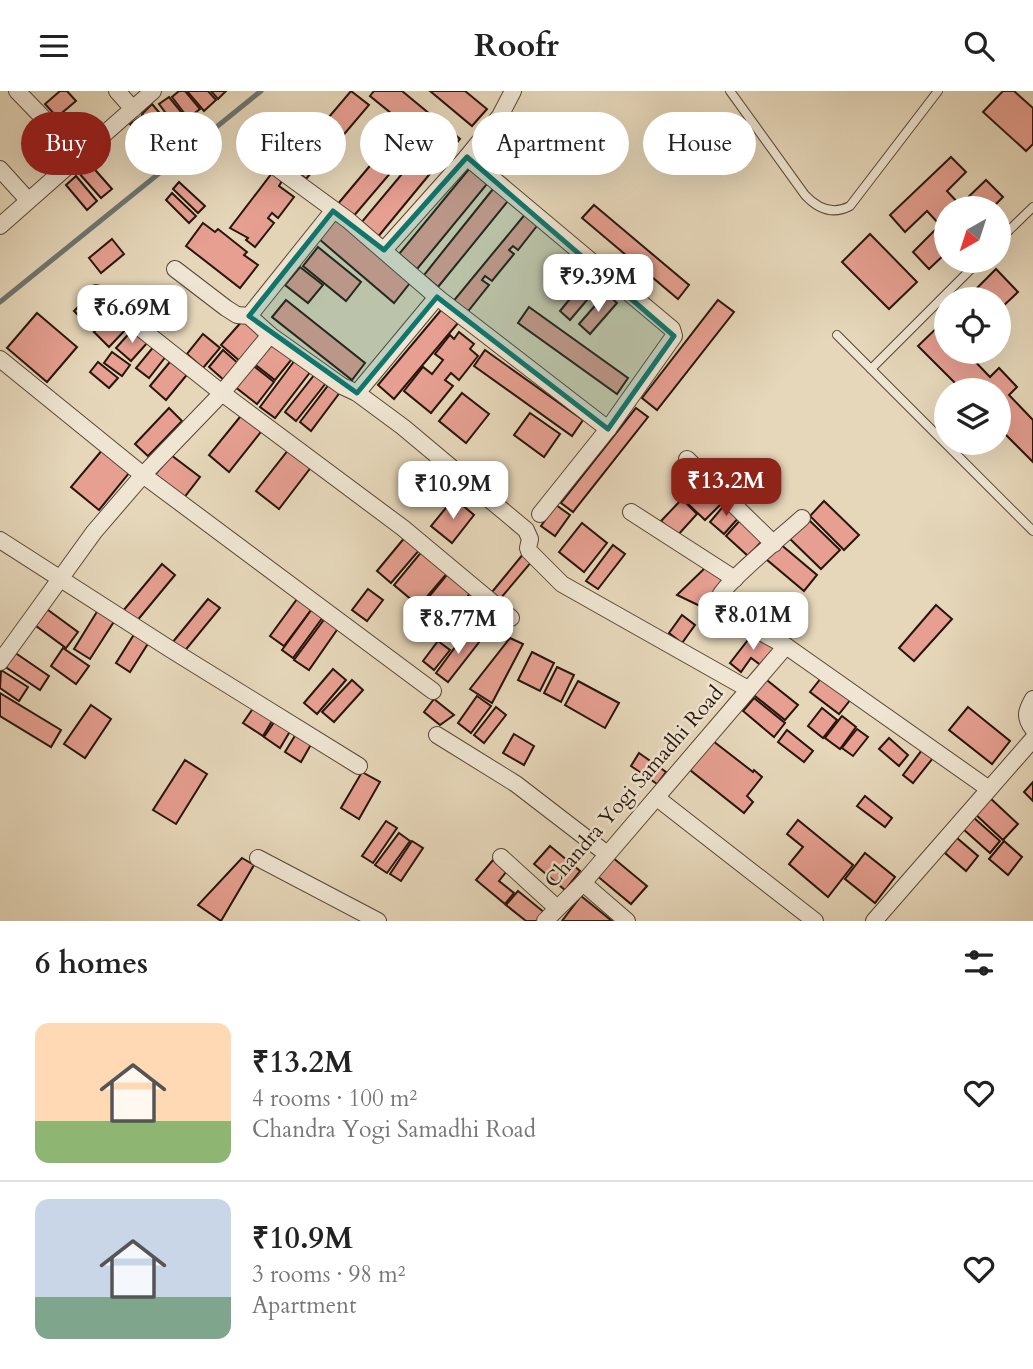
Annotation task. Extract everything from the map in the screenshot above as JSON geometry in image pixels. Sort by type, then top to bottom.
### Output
[{"type":"street","points":[[17,91],[37,112]]},
{"type":"street","points":[[117,91],[133,109]]},
{"type":"street","points":[[111,129],[153,91]]},
{"type":"street","points":[[384,250],[467,157],[500,116],[513,91]]},
{"type":"street","points":[[467,157],[672,329],[674,336],[608,429],[540,513]]},
{"type":"street","points":[[0,169],[28,201]]},
{"type":"street","points":[[0,226],[58,175]]},
{"type":"street","points":[[286,175],[608,429]]},
{"type":"street","points":[[249,316],[332,211]]},
{"type":"street","points":[[175,269],[237,315],[249,316],[270,335],[403,427],[526,530],[531,554],[562,584],[748,689]]},
{"type":"street","points":[[96,293],[222,393],[403,529],[511,618]]},
{"type":"street","points":[[357,393],[437,296]]},
{"type":"street","points":[[0,662],[94,532],[143,475],[222,393],[270,335]]},
{"type":"street","points":[[0,359],[143,475],[433,691]]},
{"type":"street","points":[[687,459],[774,544]]},
{"type":"street","points":[[631,512],[735,579]]},
{"type":"street","points":[[802,518],[720,595],[724,612],[786,646],[989,789]]},
{"type":"street","points":[[0,540],[359,766]]},
{"type":"street","name":"Chandra Yogi Samadhi Road","points":[[545,921],[583,883],[786,646]]},
{"type":"street","points":[[1033,699],[1026,711],[1026,719],[1033,729]]},
{"type":"street","points":[[437,735],[516,784],[607,854]]},
{"type":"street","points":[[874,921],[1033,739]]},
{"type":"street","points":[[657,798],[815,921]]},
{"type":"street","points":[[258,857],[378,921]]},
{"type":"street","points":[[501,857],[557,908]]},
{"type":"street","points":[[583,883],[627,921]]},
{"type":"lane","points":[[730,91],[815,206],[841,211],[850,206],[938,91]]},
{"type":"lane","points":[[1012,227],[1033,207]]},
{"type":"lane","points":[[871,369],[967,273]]},
{"type":"lane","points":[[837,335],[1033,531]]},
{"type":"highlighted area","points":[[467,157],[674,336],[608,429],[437,297],[357,393],[249,316],[333,211],[384,250]]},
{"type":"building","points":[[60,91],[67,91],[76,101],[63,112],[52,112],[45,104]]},
{"type":"building","points":[[179,91],[185,91],[200,109],[196,112],[183,112],[172,97]]},
{"type":"building","points":[[187,91],[208,91],[216,100],[204,111]]},
{"type":"building","points":[[211,91],[226,91],[218,99]]},
{"type":"building","points":[[351,91],[369,105],[360,112],[346,132],[346,112],[333,112]]},
{"type":"building","points":[[374,91],[402,91],[427,112],[390,112],[370,96]]},
{"type":"building","points":[[430,91],[465,91],[487,109],[484,112],[472,112],[472,126]]},
{"type":"building","points":[[1003,91],[1014,91],[1033,108],[1033,144],[1026,151],[983,112]]},
{"type":"building","points":[[169,97],[181,112],[165,112],[159,104]]},
{"type":"building","points":[[152,104],[159,112],[144,112]]},
{"type":"building","points":[[951,157],[966,172],[947,191],[952,196],[934,196],[934,219],[927,211],[905,232],[890,215]]},
{"type":"building","points":[[469,169],[472,175],[476,175],[487,184],[417,269],[399,254]]},
{"type":"building","points":[[81,175],[100,175],[112,189],[101,198]]},
{"type":"building","points":[[270,175],[282,181],[279,186],[294,197],[278,218],[272,213],[268,218],[274,223],[255,247],[246,240],[248,238],[230,228]]},
{"type":"building","points":[[362,175],[389,175],[352,218],[337,205]]},
{"type":"building","points":[[401,175],[429,175],[377,238],[360,224]]},
{"type":"building","points":[[76,176],[97,201],[87,210],[66,185]]},
{"type":"building","points":[[986,180],[1002,196],[969,196]]},
{"type":"building","points":[[179,182],[205,206],[198,213],[173,189]]},
{"type":"building","points":[[493,189],[508,201],[438,287],[424,275]]},
{"type":"building","points":[[172,193],[196,216],[189,223],[166,200]]},
{"type":"building","points":[[594,205],[689,285],[678,299],[582,218]]},
{"type":"building","points":[[527,212],[540,222],[518,250],[513,246],[509,250],[514,254],[492,281],[485,276],[482,280],[489,285],[465,315],[451,304]]},
{"type":"building","points":[[336,219],[410,283],[394,303],[319,239]]},
{"type":"building","points":[[203,223],[215,232],[218,229],[247,252],[244,255],[258,265],[240,288],[186,246]]},
{"type":"building","points":[[934,231],[934,264],[929,269],[913,252]]},
{"type":"building","points":[[870,234],[917,282],[889,309],[842,262]]},
{"type":"building","points":[[112,239],[124,254],[101,273],[89,258]]},
{"type":"building","points":[[318,247],[361,282],[346,301],[303,266]]},
{"type":"building","points":[[300,267],[323,285],[308,303],[285,285]]},
{"type":"building","points":[[992,273],[1000,273],[1018,292],[1011,299],[1011,287],[978,287]]},
{"type":"building","points":[[588,277],[599,286],[570,320],[560,311]]},
{"type":"building","points":[[606,293],[617,303],[590,334],[579,324]]},
{"type":"building","points":[[90,295],[110,315],[94,331],[74,311]]},
{"type":"building","points":[[286,300],[365,363],[352,380],[272,317]]},
{"type":"building","points":[[718,300],[734,312],[657,410],[642,398]]},
{"type":"building","points":[[529,307],[628,378],[617,394],[518,323]]},
{"type":"building","points":[[442,309],[458,323],[394,399],[378,385]]},
{"type":"building","points":[[114,311],[129,326],[109,347],[94,332]]},
{"type":"building","points":[[37,313],[77,347],[47,382],[7,348]]},
{"type":"building","points":[[243,320],[263,337],[241,362],[221,345]]},
{"type":"building","points":[[134,328],[148,342],[131,361],[116,348]]},
{"type":"building","points":[[934,331],[934,362],[918,346]]},
{"type":"building","points":[[459,332],[474,344],[470,349],[478,356],[459,380],[451,373],[445,380],[453,386],[431,413],[404,391],[423,367],[432,374],[443,360],[435,354],[450,335],[454,339]]},
{"type":"building","points":[[203,334],[220,348],[203,368],[187,354]]},
{"type":"building","points":[[271,341],[292,359],[275,380],[253,363]]},
{"type":"building","points":[[155,345],[167,355],[149,378],[136,368]]},
{"type":"building","points":[[223,350],[239,364],[225,381],[209,367]]},
{"type":"building","points":[[485,350],[583,420],[572,436],[474,366]]},
{"type":"building","points":[[112,352],[130,365],[122,376],[104,363]]},
{"type":"building","points":[[174,357],[190,371],[166,400],[150,386]]},
{"type":"building","points":[[295,360],[311,371],[275,418],[260,407]]},
{"type":"building","points":[[98,362],[118,378],[109,388],[90,372]]},
{"type":"building","points":[[251,364],[274,382],[257,404],[234,386]]},
{"type":"building","points":[[936,364],[978,364],[990,377],[999,368],[1008,378],[950,378]]},
{"type":"building","points":[[315,374],[326,383],[296,421],[285,412]]},
{"type":"building","points":[[1011,381],[1017,387],[1011,393]]},
{"type":"building","points":[[330,383],[341,391],[311,431],[300,422]]},
{"type":"building","points":[[462,393],[489,414],[466,443],[439,421]]},
{"type":"building","points":[[1011,397],[1033,420],[1033,462],[1011,440]]},
{"type":"building","points":[[169,408],[182,421],[148,456],[135,444]]},
{"type":"building","points":[[636,408],[648,417],[573,512],[561,503]]},
{"type":"building","points":[[244,412],[264,428],[229,472],[209,455]]},
{"type":"building","points":[[530,413],[560,434],[544,457],[514,435]]},
{"type":"building","points":[[103,449],[130,472],[99,510],[71,487]]},
{"type":"building","points":[[289,449],[312,466],[279,509],[256,491]]},
{"type":"building","points":[[171,455],[200,477],[183,499],[154,476]]},
{"type":"building","points":[[707,483],[725,500],[705,520],[687,503]]},
{"type":"building","points":[[454,498],[474,515],[452,543],[431,526]]},
{"type":"building","points":[[682,499],[697,514],[677,536],[661,521]]},
{"type":"building","points":[[824,501],[859,535],[844,550],[810,516]]},
{"type":"building","points":[[727,502],[741,515],[724,534],[710,522]]},
{"type":"building","points":[[556,505],[570,515],[555,536],[541,526]]},
{"type":"building","points":[[742,518],[765,538],[748,556],[726,536]]},
{"type":"building","points":[[808,519],[840,550],[821,569],[789,538]]},
{"type":"building","points":[[582,523],[607,543],[584,572],[559,552]]},
{"type":"building","points":[[406,536],[421,548],[391,583],[377,571]]},
{"type":"building","points":[[779,543],[817,575],[804,591],[766,559]]},
{"type":"building","points":[[613,545],[625,554],[598,589],[586,581]]},
{"type":"building","points":[[423,550],[449,571],[419,606],[394,585]]},
{"type":"building","points":[[524,553],[533,560],[500,599],[492,592]]},
{"type":"building","points":[[162,564],[175,575],[136,622],[123,611]]},
{"type":"building","points":[[708,565],[727,578],[702,607],[677,595]]},
{"type":"building","points":[[450,571],[473,590],[445,623],[423,604]]},
{"type":"building","points":[[368,589],[383,600],[367,621],[352,610]]},
{"type":"building","points":[[300,595],[314,606],[284,646],[270,636]]},
{"type":"building","points":[[208,599],[220,608],[183,653],[172,643]]},
{"type":"building","points":[[936,605],[952,619],[914,661],[899,648]]},
{"type":"building","points":[[44,607],[78,632],[66,648],[32,623]]},
{"type":"building","points":[[312,609],[323,617],[293,658],[282,650]]},
{"type":"building","points":[[98,610],[115,620],[90,659],[74,649]]},
{"type":"building","points":[[682,615],[695,625],[682,643],[669,633]]},
{"type":"building","points":[[326,617],[339,627],[309,670],[294,660]]},
{"type":"building","points":[[467,631],[480,641],[448,682],[436,673]]},
{"type":"building","points":[[755,631],[776,647],[762,666],[751,658],[741,672],[730,663]]},
{"type":"building","points":[[135,633],[149,642],[130,672],[116,663]]},
{"type":"building","points":[[510,638],[523,644],[492,703],[470,689]]},
{"type":"building","points":[[438,641],[450,650],[434,670],[423,661]]},
{"type":"building","points":[[63,648],[89,666],[76,684],[51,666]]},
{"type":"building","points":[[14,652],[49,676],[40,690],[4,666]]},
{"type":"building","points":[[532,652],[554,663],[540,691],[518,680]]},
{"type":"building","points":[[557,667],[574,675],[561,702],[544,693]]},
{"type":"building","points":[[333,669],[346,680],[317,714],[304,703]]},
{"type":"building","points":[[1,670],[28,687],[19,701],[0,688]]},
{"type":"building","points":[[763,677],[798,705],[785,720],[750,692]]},
{"type":"building","points":[[822,677],[851,699],[839,714],[810,692]]},
{"type":"building","points":[[352,680],[363,690],[334,722],[322,712]]},
{"type":"building","points":[[578,681],[619,703],[605,728],[565,705]]},
{"type":"building","points":[[0,693],[61,730],[51,747],[0,716]]},
{"type":"building","points":[[477,696],[491,706],[471,733],[458,723]]},
{"type":"building","points":[[754,698],[785,723],[774,737],[743,711]]},
{"type":"building","points":[[434,699],[454,715],[440,725],[424,712]]},
{"type":"building","points":[[256,704],[275,716],[263,736],[243,723]]},
{"type":"building","points":[[91,705],[111,719],[85,758],[64,744]]},
{"type":"building","points":[[496,707],[506,715],[484,743],[474,735]]},
{"type":"building","points":[[968,707],[1010,741],[992,764],[949,730]]},
{"type":"building","points":[[822,708],[837,720],[823,738],[808,726]]},
{"type":"building","points":[[842,716],[856,727],[840,749],[825,738]]},
{"type":"building","points":[[277,718],[292,728],[280,748],[264,737]]},
{"type":"building","points":[[857,729],[868,737],[853,756],[842,748]]},
{"type":"building","points":[[787,730],[813,751],[804,762],[778,742]]},
{"type":"building","points":[[296,734],[313,741],[301,762],[285,752]]},
{"type":"building","points":[[514,734],[534,746],[524,765],[503,753]]},
{"type":"building","points":[[889,738],[908,755],[899,766],[879,749]]},
{"type":"building","points":[[713,741],[762,777],[747,796],[753,802],[744,813],[690,770]]},
{"type":"building","points":[[922,750],[933,758],[913,783],[903,775]]},
{"type":"building","points":[[639,753],[666,772],[657,784],[631,766]]},
{"type":"building","points":[[185,760],[207,774],[176,824],[153,810]]},
{"type":"building","points":[[362,772],[380,782],[359,819],[341,808]]},
{"type":"building","points":[[1033,782],[1033,801],[1024,792]]},
{"type":"building","points":[[865,796],[892,818],[885,827],[857,806]]},
{"type":"building","points":[[989,797],[1018,824],[1003,840],[974,813]]},
{"type":"building","points":[[973,817],[1000,841],[990,853],[963,829]]},
{"type":"building","points":[[798,820],[853,865],[828,897],[789,864],[803,847],[787,834]]},
{"type":"building","points":[[386,821],[397,828],[373,863],[362,856]]},
{"type":"building","points":[[399,833],[410,841],[387,873],[375,865]]},
{"type":"building","points":[[957,838],[978,856],[966,871],[945,853]]},
{"type":"building","points":[[412,841],[423,848],[401,881],[390,874]]},
{"type":"building","points":[[1004,841],[1022,857],[1008,875],[989,859]]},
{"type":"building","points":[[550,846],[580,871],[565,890],[534,864]]},
{"type":"building","points":[[865,853],[895,877],[875,903],[845,879]]},
{"type":"building","points":[[612,857],[647,886],[631,904],[596,875]]},
{"type":"building","points":[[242,858],[254,865],[221,921],[198,905]]},
{"type":"building","points":[[493,860],[506,872],[499,881],[514,893],[505,904],[476,880]]},
{"type":"building","points":[[518,891],[545,913],[538,921],[526,921],[506,905]]},
{"type":"building","points":[[581,896],[612,921],[562,921]]},
{"type":"waterway","points":[[0,302],[261,91]]}]
